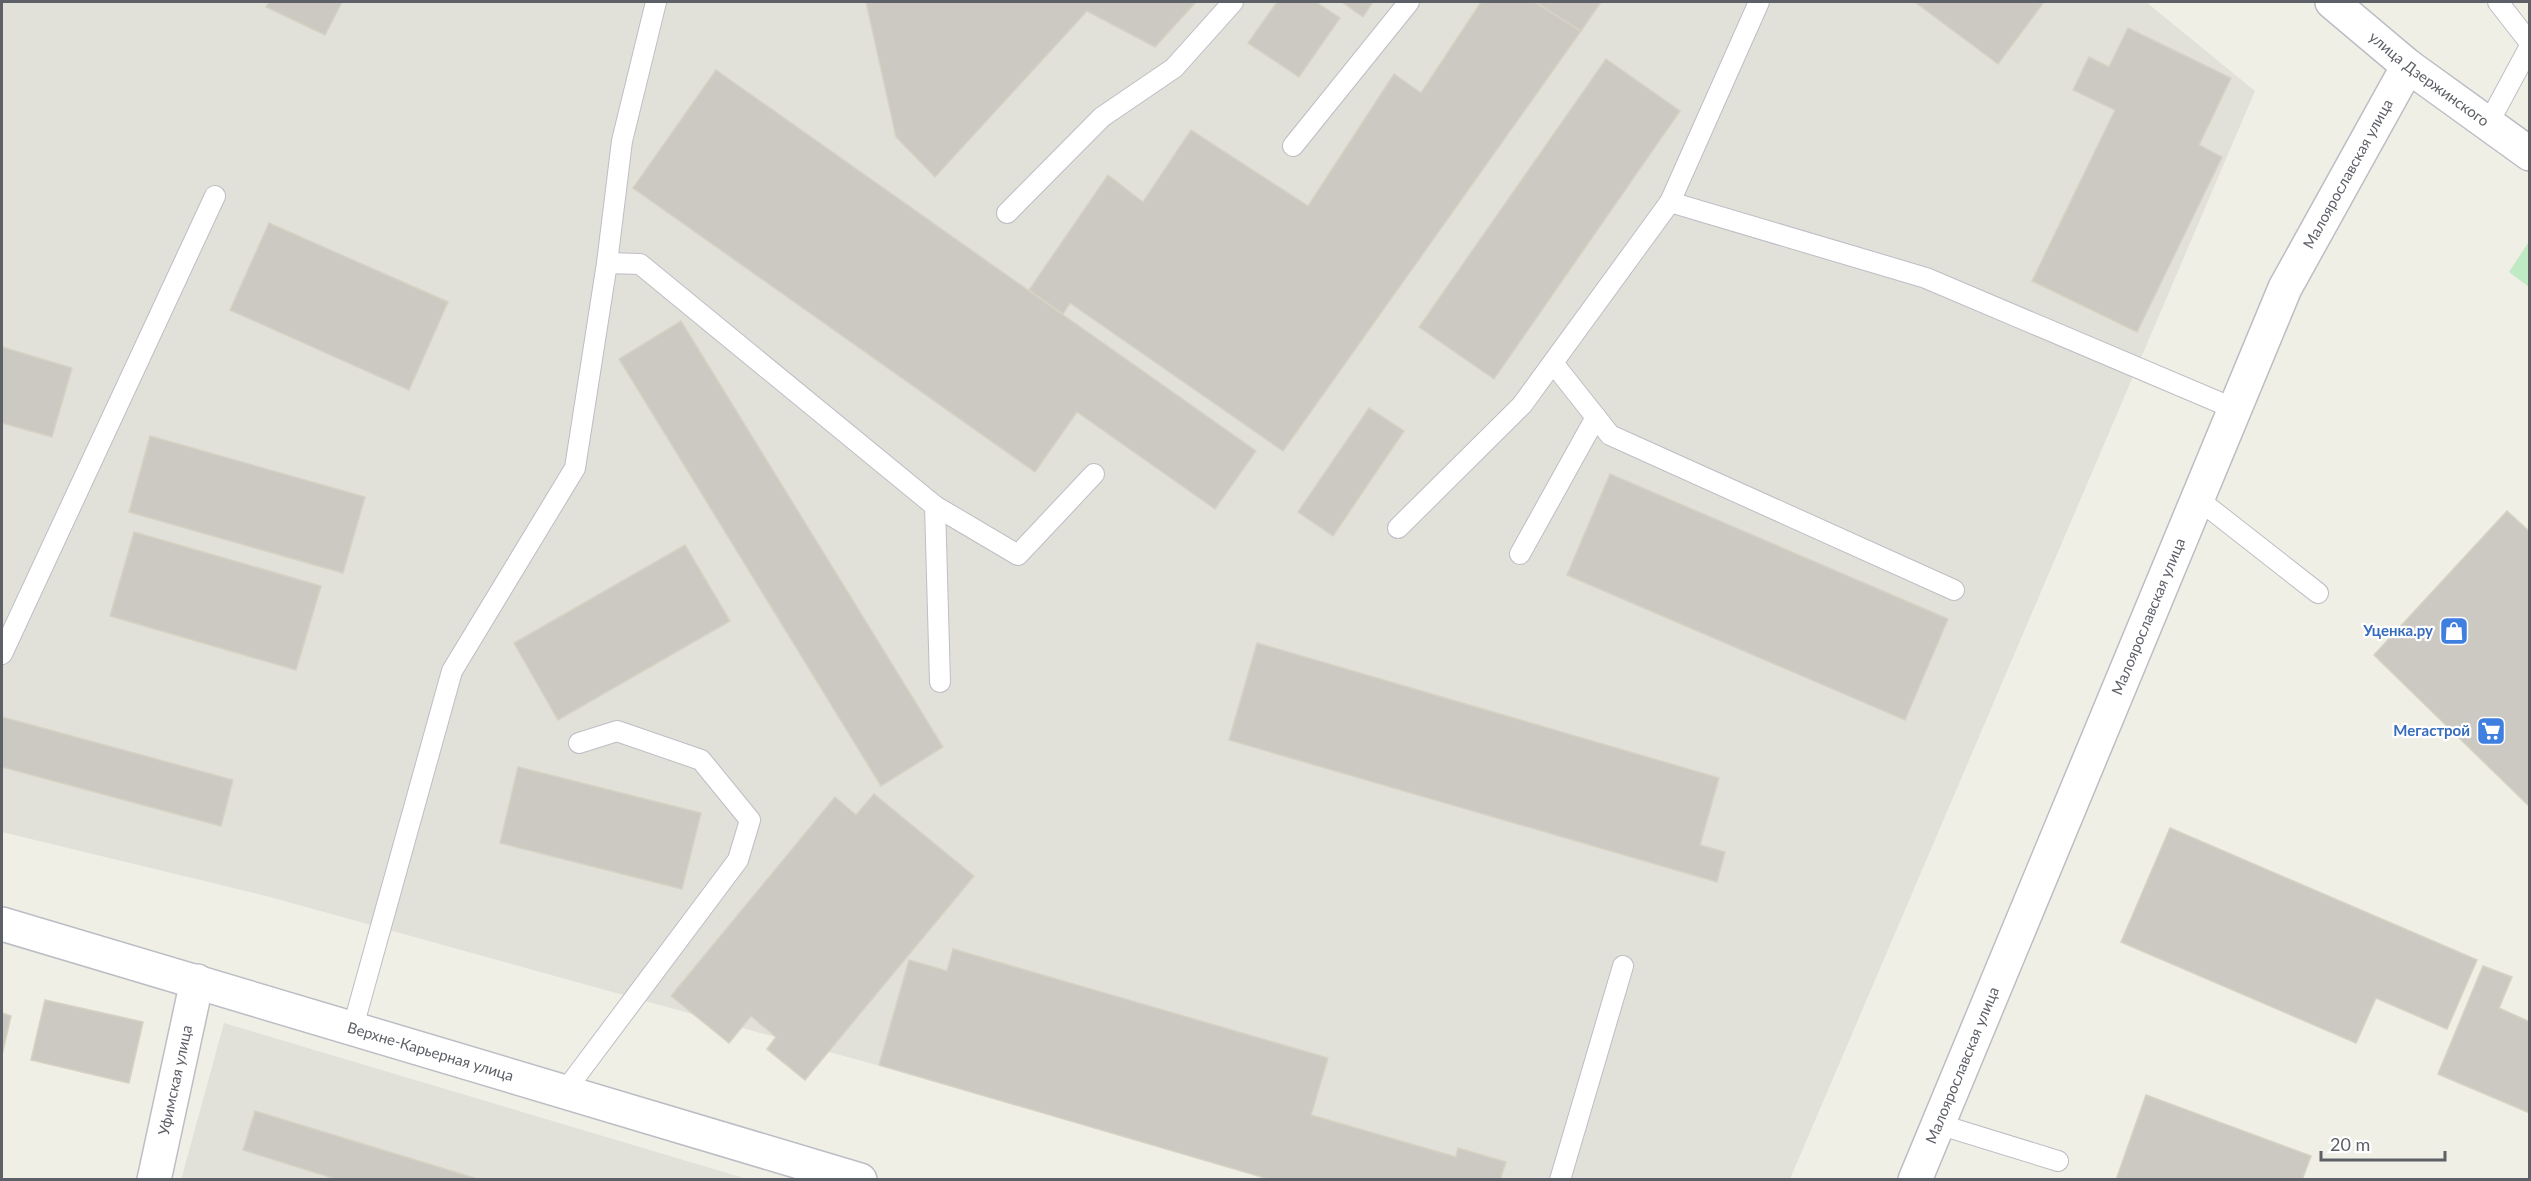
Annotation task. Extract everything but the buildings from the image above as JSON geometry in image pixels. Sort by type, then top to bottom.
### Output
[{"type":"street","name":"улица Дзержинского","points":[[2332,2],[2408,66],[2529,154]]},
{"type":"street","name":"Малоярославская улица","points":[[1915,1179],[2286,288],[2408,66]]},
{"type":"street","name":"Верхне-Карьерная улица","points":[[2,924],[860,1179]]},
{"type":"street","name":"Уфимская улица","points":[[154,1179],[196,981]]},
{"type":"lane","points":[[353,1028],[452,671],[575,468],[607,263],[622,141],[656,2]]},
{"type":"lane","points":[[1007,213],[1102,117],[1174,68],[1233,2]]},
{"type":"lane","points":[[1293,146],[1409,2]]},
{"type":"lane","points":[[1398,528],[1522,405],[1670,202],[1759,2]]},
{"type":"lane","points":[[2488,124],[2529,45],[2498,2]]},
{"type":"lane","points":[[2,654],[215,196]]},
{"type":"lane","points":[[1670,202],[1926,278],[2235,409]]},
{"type":"lane","points":[[607,263],[640,264],[935,506],[1018,555],[1094,474]]},
{"type":"lane","points":[[1553,363],[1610,435],[1954,590]]},
{"type":"lane","points":[[1520,554],[1596,417]]},
{"type":"lane","points":[[2198,499],[2318,593]]},
{"type":"lane","points":[[935,506],[940,682]]},
{"type":"lane","points":[[565,1091],[738,860],[750,820],[701,760],[617,731],[579,743]]},
{"type":"lane","points":[[1560,1179],[1623,966]]},
{"type":"lane","points":[[1938,1124],[2058,1161]]},
{"type":"shaded area","points":[[2,2],[2146,2],[2255,91],[1790,1179],[1271,1179],[887,1068],[270,897],[2,832]]},
{"type":"shaded area","points":[[224,1023],[747,1179],[181,1180]]},
{"type":"green space","points":[[2528,243],[2530,244],[2529,287],[2509,272]]},
{"type":"place","name":"Уценка.ру","points":[[2454,631]]},
{"type":"place","name":"Мегастрой","points":[[2491,731]]}]
